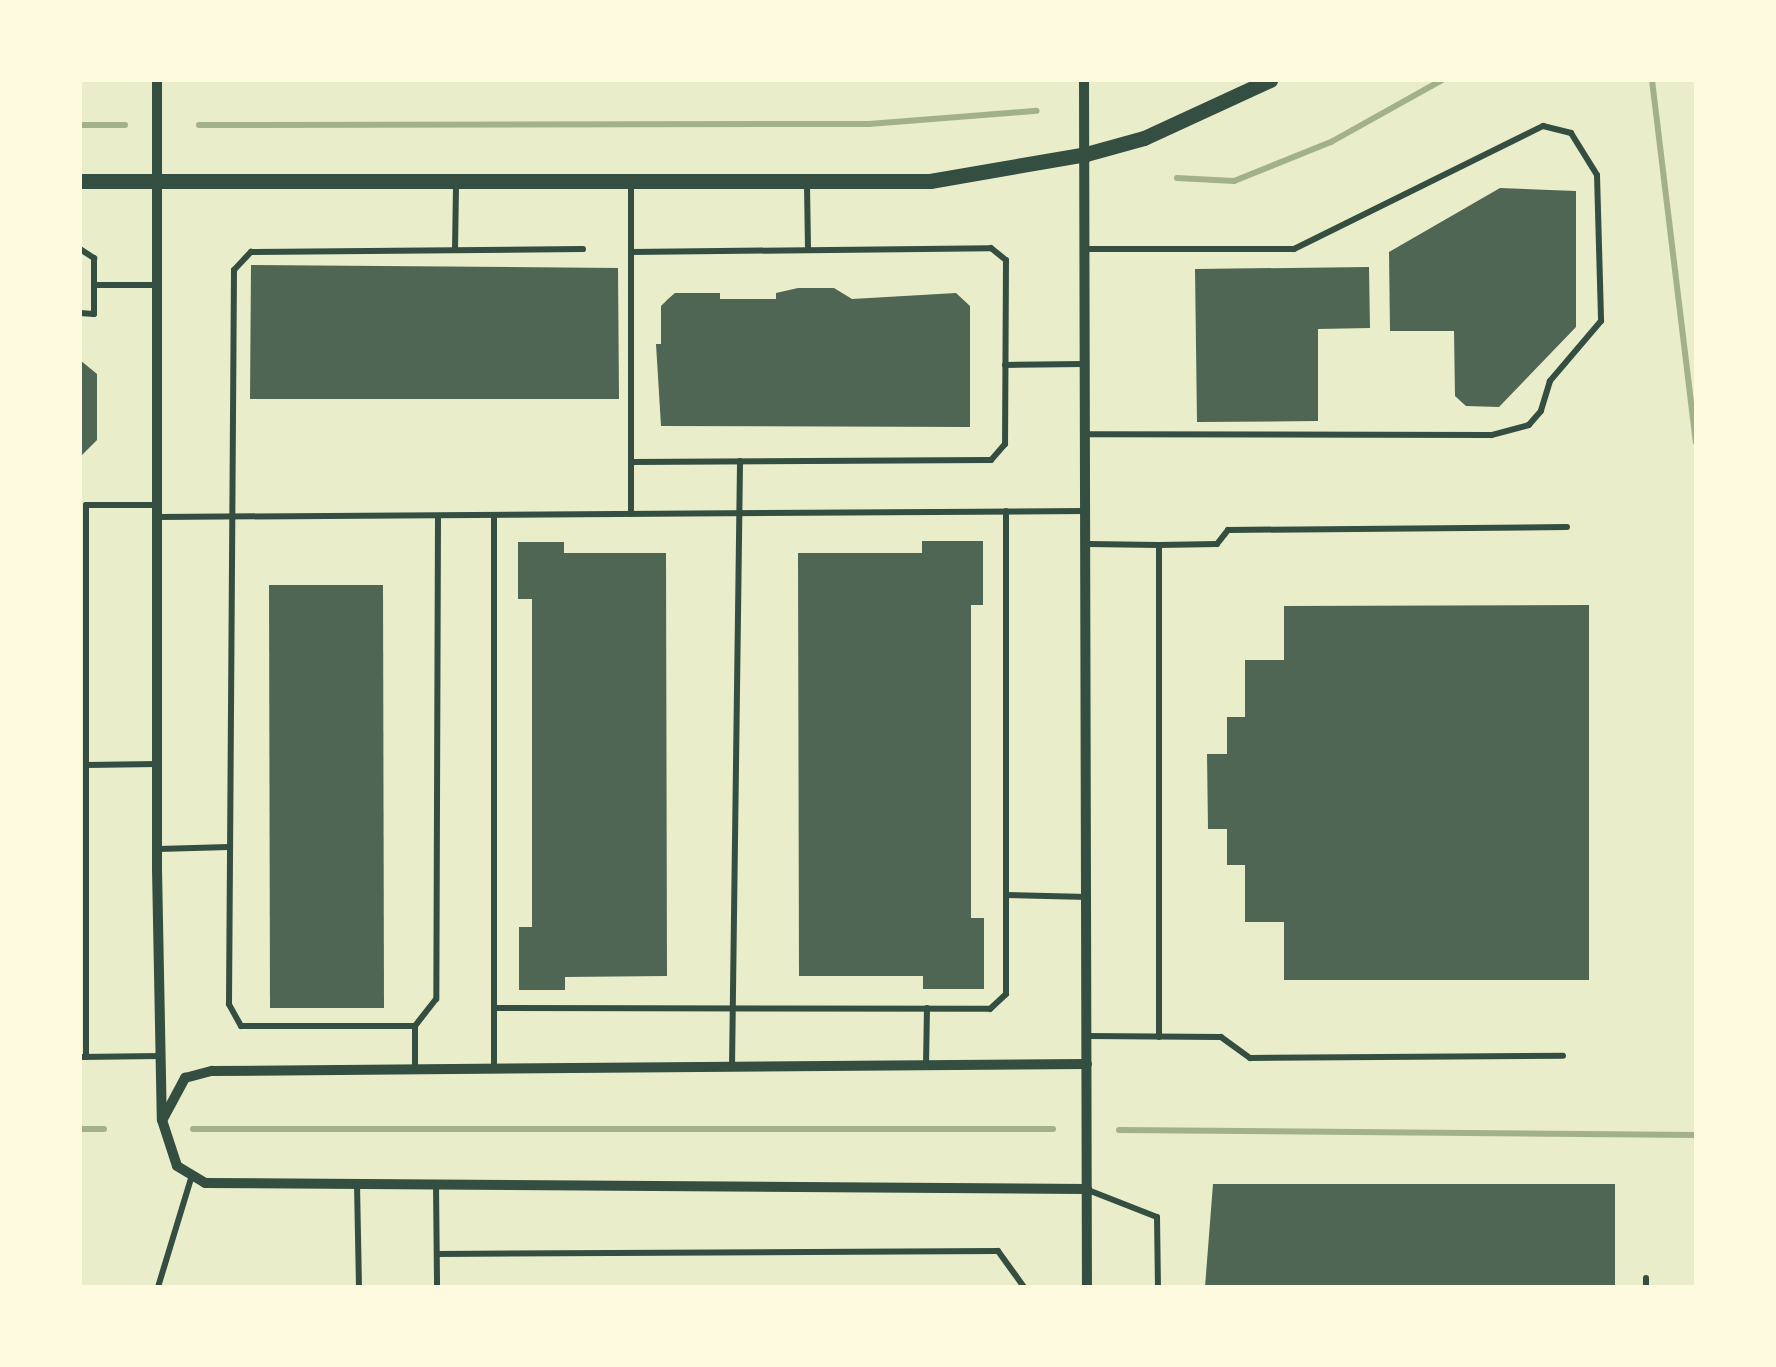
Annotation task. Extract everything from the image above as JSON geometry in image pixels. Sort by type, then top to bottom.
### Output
[{"type":"street","points":[[157,80],[157,849],[162,1120],[170,1153],[205,1183],[1087,1189]]},
{"type":"street","points":[[1084,80],[1088,434],[1087,1287]]},
{"type":"street","points":[[80,182],[930,181],[1086,154],[1144,138],[1270,80]]},
{"type":"street","points":[[162,1120],[184,1078],[212,1072],[1087,1064]]},
{"type":"lane","points":[[1085,248],[1294,249],[1543,126],[1572,132],[1597,174],[1601,322],[1550,381],[1541,412],[1529,425],[1491,434],[1088,434]]},
{"type":"lane","points":[[456,183],[456,250]]},
{"type":"lane","points":[[631,184],[631,514]]},
{"type":"lane","points":[[807,184],[808,250]]},
{"type":"lane","points":[[414,1026],[240,1026],[229,1004],[234,270],[251,252],[583,248]]},
{"type":"lane","points":[[631,252],[991,248],[1006,260],[1004,444],[991,460],[631,462]]},
{"type":"lane","points":[[80,249],[94,258],[94,314],[80,313]]},
{"type":"lane","points":[[94,286],[157,285]]},
{"type":"lane","points":[[1005,365],[1086,364]]},
{"type":"lane","points":[[732,1068],[735,513],[740,461]]},
{"type":"lane","points":[[161,1056],[83,1057],[83,505],[230,518],[1088,511]]},
{"type":"lane","points":[[494,1008],[732,1005],[990,1009],[1006,994],[1006,511]]},
{"type":"lane","points":[[415,1070],[414,1026],[436,999],[438,516]]},
{"type":"lane","points":[[494,516],[494,1070]]},
{"type":"lane","points":[[1088,544],[1217,544],[1228,530],[1567,527]]},
{"type":"lane","points":[[1159,544],[1159,1036]]},
{"type":"lane","points":[[86,765],[157,764]]},
{"type":"lane","points":[[157,849],[230,847]]},
{"type":"lane","points":[[1006,895],[1088,897]]},
{"type":"lane","points":[[926,1066],[927,1008]]},
{"type":"lane","points":[[1087,1036],[1221,1037],[1250,1058],[1564,1056]]},
{"type":"lane","points":[[158,1287],[192,1175]]},
{"type":"lane","points":[[357,1184],[359,1287]]},
{"type":"lane","points":[[436,1185],[437,1287]]},
{"type":"lane","points":[[1087,1189],[1157,1218],[1158,1287]]},
{"type":"lane","points":[[436,1254],[998,1251],[1024,1287]]},
{"type":"building","points":[[1500,188],[1576,191],[1576,327],[1499,407],[1466,406],[1455,396],[1454,331],[1390,331],[1389,252]]},
{"type":"building","points":[[251,265],[618,268],[619,399],[250,399]]},
{"type":"building","points":[[1369,267],[1370,328],[1318,329],[1318,421],[1197,422],[1195,269]]},
{"type":"building","points":[[798,288],[834,288],[852,299],[956,293],[970,306],[970,427],[661,426],[656,344],[661,344],[661,306],[675,293],[720,293],[720,299],[776,299],[776,293]]},
{"type":"building","points":[[80,360],[97,374],[97,440],[80,457]]},
{"type":"building","points":[[922,541],[983,541],[983,605],[971,605],[971,918],[984,918],[984,989],[923,989],[923,976],[799,976],[798,553],[922,553]]},
{"type":"building","points":[[518,542],[564,542],[564,553],[666,553],[667,976],[565,977],[565,990],[519,990],[519,927],[532,927],[532,599],[518,599]]},
{"type":"building","points":[[269,585],[383,585],[384,1008],[270,1008]]},
{"type":"building","points":[[1589,605],[1589,980],[1284,980],[1284,922],[1245,922],[1245,865],[1227,865],[1227,829],[1208,829],[1207,754],[1227,754],[1227,717],[1245,717],[1245,660],[1284,660],[1284,606]]},
{"type":"building","points":[[1213,1184],[1615,1184],[1615,1287],[1205,1287]]},
{"type":"waterway","points":[[1177,178],[1234,181],[1331,142],[1442,80]]},
{"type":"waterway","points":[[1652,80],[1696,442]]},
{"type":"waterway","points":[[199,125],[869,124],[1036,111]]},
{"type":"waterway","points":[[80,125],[125,125]]},
{"type":"waterway","points":[[80,1129],[104,1129]]},
{"type":"waterway","points":[[193,1129],[1053,1129]]},
{"type":"waterway","points":[[1119,1130],[1696,1135]]}]
